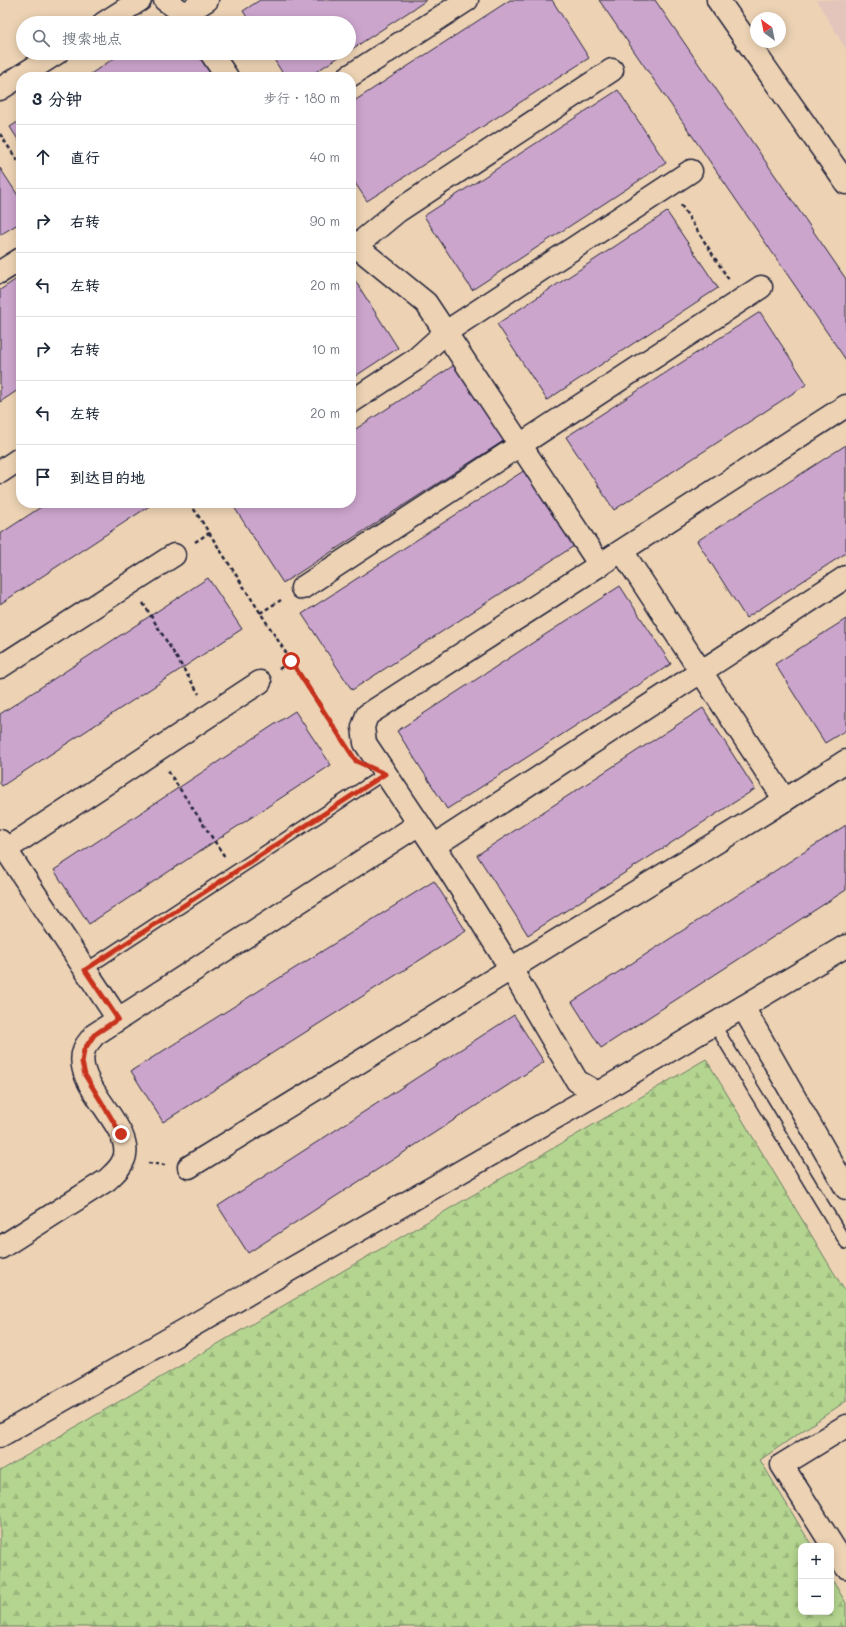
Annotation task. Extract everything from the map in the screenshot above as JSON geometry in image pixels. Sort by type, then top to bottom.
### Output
[{"type":"street","points":[[115,16],[140,0]]},
{"type":"street","points":[[165,0],[184,16]]},
{"type":"street","points":[[191,16],[207,0]]},
{"type":"street","points":[[356,72],[467,0]]},
{"type":"street","points":[[718,0],[846,184]]},
{"type":"street","points":[[27,72],[46,60]]},
{"type":"street","points":[[216,60],[224,72]]},
{"type":"street","points":[[356,244],[398,211],[612,70]]},
{"type":"street","points":[[0,89],[16,79]]},
{"type":"street","points":[[356,399],[415,360],[446,332],[691,171]]},
{"type":"street","points":[[356,248],[426,303],[600,565]]},
{"type":"street","points":[[0,272],[16,261]]},
{"type":"street","points":[[302,588],[761,287]]},
{"type":"street","points":[[598,1093],[577,1081],[511,969],[434,846],[365,743],[363,727],[367,715],[846,406]]},
{"type":"street","points":[[0,472],[16,461]]},
{"type":"street","points":[[622,551],[785,800]]},
{"type":"street","points":[[0,667],[174,555]]},
{"type":"street","points":[[434,846],[846,577]]},
{"type":"street","points":[[118,1019],[3,845],[154,751],[260,682]]},
{"type":"street","points":[[189,1167],[846,761]]},
{"type":"street","points":[[0,1248],[107,1180],[116,1172],[124,1161],[126,1149],[121,1134],[85,1075],[82,1062],[84,1050],[94,1035],[419,824]]},
{"type":"street","points":[[0,1436],[598,1093],[846,946]]},
{"type":"street","points":[[743,1007],[846,1188]]},
{"type":"street","points":[[846,1426],[782,1465],[846,1568]]},
{"type":"lane","points":[[85,970],[385,774]]},
{"type":"lane","points":[[714,1024],[846,1243]]},
{"type":"path","points":[[0,134],[16,158]]},
{"type":"path","points":[[668,185],[741,299]]},
{"type":"path","points":[[194,508],[339,734]]},
{"type":"path","points":[[130,583],[211,714]]},
{"type":"path","points":[[154,751],[235,871]]},
{"type":"path","points":[[124,1161],[189,1167]]},
{"type":"shaded area","points":[[816,0],[846,0],[846,49]]},
{"type":"green space","points":[[706,1059],[846,1293],[846,1401],[760,1460],[810,1543],[798,1543],[798,1615],[834,1615],[834,1583],[846,1603],[846,1627],[0,1627],[0,1471]]},
{"type":"building","points":[[260,0],[427,0],[356,46],[356,16],[246,16],[243,11]]},
{"type":"building","points":[[510,0],[552,0],[589,58],[367,201],[356,184],[356,100]]},
{"type":"building","points":[[599,0],[655,0],[846,279],[846,360]]},
{"type":"building","points":[[112,60],[211,60],[219,72],[94,72]]},
{"type":"building","points":[[274,60],[334,60],[316,72],[282,72]]},
{"type":"building","points":[[618,90],[666,163],[472,290],[424,216]]},
{"type":"building","points":[[16,123],[16,136],[10,127]]},
{"type":"building","points":[[0,168],[16,192],[16,225],[0,235]]},
{"type":"building","points":[[667,212],[718,288],[547,400],[497,324]]},
{"type":"building","points":[[16,279],[16,391],[0,402],[0,290]]},
{"type":"building","points":[[356,282],[398,348],[356,376]]},
{"type":"building","points":[[760,312],[807,384],[614,510],[566,437]]},
{"type":"building","points":[[456,364],[505,440],[283,583],[235,508],[356,508],[356,429]]},
{"type":"building","points":[[846,445],[846,553],[746,618],[697,541]]},
{"type":"building","points":[[525,470],[574,546],[352,690],[302,614]]},
{"type":"building","points":[[39,508],[146,508],[0,604],[0,534]]},
{"type":"building","points":[[208,578],[242,629],[2,786],[0,783],[0,714]]},
{"type":"building","points":[[620,586],[671,664],[447,809],[397,731]]},
{"type":"building","points":[[846,619],[846,730],[825,743],[775,664]]},
{"type":"building","points":[[703,708],[755,789],[528,935],[477,855]]},
{"type":"building","points":[[295,711],[331,765],[89,924],[54,870]]},
{"type":"building","points":[[846,825],[846,890],[601,1048],[572,1002]]},
{"type":"building","points":[[434,881],[466,931],[163,1122],[131,1071]]},
{"type":"building","points":[[514,1015],[544,1062],[248,1253],[218,1206]]},
{"type":"route","points":[[121,1134],[85,1075],[82,1062],[84,1050],[94,1035],[118,1019],[85,970],[385,774],[356,761],[291,661]]}]
